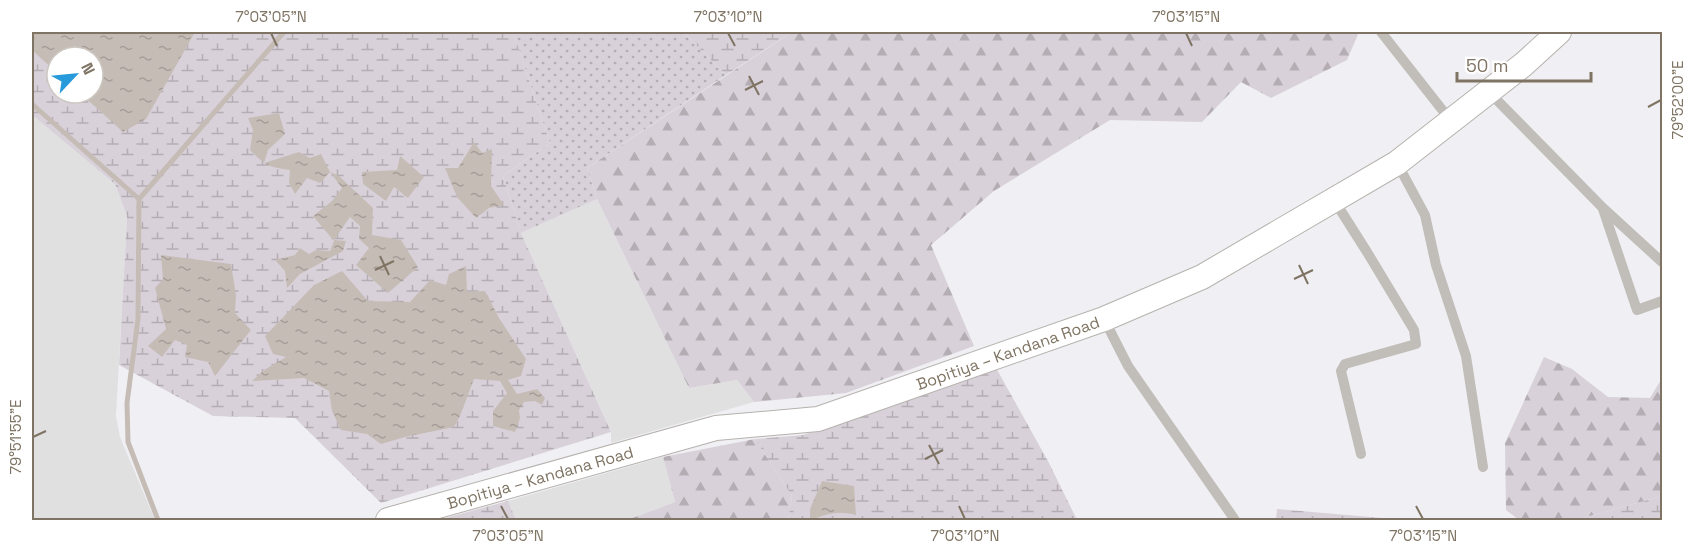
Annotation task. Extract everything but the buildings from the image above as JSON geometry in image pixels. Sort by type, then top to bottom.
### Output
[{"type":"main road","name":"Bopitiya – Kandana Road","points":[[388,520],[716,428],[818,419],[1104,319],[1202,277],[1397,163],[1524,64],[1559,32]]},
{"type":"street","points":[[1381,32],[1451,121]]},
{"type":"street","points":[[1488,91],[1603,208],[1662,262]]},
{"type":"street","points":[[1397,163],[1425,215],[1436,265],[1466,356],[1483,467]]},
{"type":"street","points":[[1334,200],[1413,330],[1416,344],[1345,364],[1341,370],[1361,454]]},
{"type":"street","points":[[1603,208],[1637,310],[1662,301]]},
{"type":"street","points":[[1104,319],[1128,366],[1235,520]]},
{"type":"shaded area","points":[[32,115],[115,184],[127,216],[116,416],[120,437],[155,520],[32,520]]},
{"type":"shaded area","points":[[597,199],[689,388],[737,380],[754,402],[611,443],[611,432],[521,233]]},
{"type":"shaded area","points":[[663,457],[675,502],[627,520],[516,520],[508,501]]},
{"type":"green space","points":[[32,32],[513,32],[550,143],[503,176],[521,233],[611,432],[381,503],[295,418],[213,416],[119,365],[127,216],[115,184],[32,115]]},
{"type":"green space","points":[[513,32],[683,32],[726,75],[587,168],[597,199],[521,233],[503,176],[550,143]]},
{"type":"green space","points":[[683,32],[792,32],[726,75]]},
{"type":"green space","points":[[792,32],[1359,32],[1347,60],[1271,98],[1241,82],[1202,122],[1110,120],[994,191],[931,245],[974,346],[846,393],[754,402],[737,380],[689,388],[597,199],[587,168]]},
{"type":"green space","points":[[1544,357],[1572,369],[1608,397],[1650,398],[1662,378],[1662,496],[1576,520],[1519,520],[1506,510],[1505,443]]},
{"type":"green space","points":[[995,366],[1049,463],[1077,520],[788,520],[792,496],[755,439],[803,435]]},
{"type":"green space","points":[[755,439],[792,496],[788,520],[627,520],[675,502],[663,457]]},
{"type":"green space","points":[[1662,496],[1662,520],[1576,520]]},
{"type":"green space","points":[[508,501],[516,520],[438,520]]},
{"type":"green space","points":[[1277,509],[1406,520],[1276,520]]},
{"type":"water","points":[[32,32],[195,32],[146,119],[123,132],[93,105],[105,105],[105,45],[45,45],[45,62],[32,50]]},
{"type":"water","points":[[279,113],[285,134],[268,150],[264,163],[250,150],[253,130],[248,118]]},
{"type":"water","points":[[474,142],[482,153],[492,149],[491,186],[504,205],[489,208],[476,218],[457,197],[445,168],[458,168]]},
{"type":"water","points":[[299,152],[310,158],[321,154],[330,172],[320,183],[307,178],[295,194],[289,183],[290,170],[264,163]]},
{"type":"water","points":[[400,156],[424,177],[408,198],[394,187],[386,201],[363,184],[362,172],[397,170]]},
{"type":"water","points":[[330,172],[339,176],[373,208],[372,235],[401,240],[418,267],[388,293],[356,265],[369,248],[359,239],[360,226],[350,217],[334,240],[346,241],[343,251],[300,274],[287,288],[285,271],[275,260],[295,255],[300,248],[309,254],[316,250],[330,251],[334,241],[313,216],[332,201],[342,188]]},
{"type":"water","points":[[161,255],[231,264],[236,295],[235,313],[251,330],[215,376],[208,362],[185,357],[187,345],[175,340],[162,357],[148,346],[166,329],[155,288],[163,279]]},
{"type":"water","points":[[466,266],[467,292],[485,291],[499,318],[526,359],[521,376],[508,380],[517,394],[537,389],[545,398],[542,405],[535,401],[524,402],[519,410],[520,418],[515,432],[493,426],[493,411],[507,393],[500,381],[474,379],[454,427],[381,444],[367,434],[341,430],[332,411],[329,391],[304,378],[252,381],[264,370],[286,357],[273,354],[265,336],[314,285],[342,271],[368,301],[410,302],[430,280],[446,285],[449,274]]},
{"type":"water","points":[[822,481],[854,486],[856,515],[827,514],[810,520],[810,509]]},
{"type":"waterway","points":[[32,104],[139,199],[284,32]]},
{"type":"waterway","points":[[139,199],[138,319],[127,403],[128,442],[158,520]]}]
